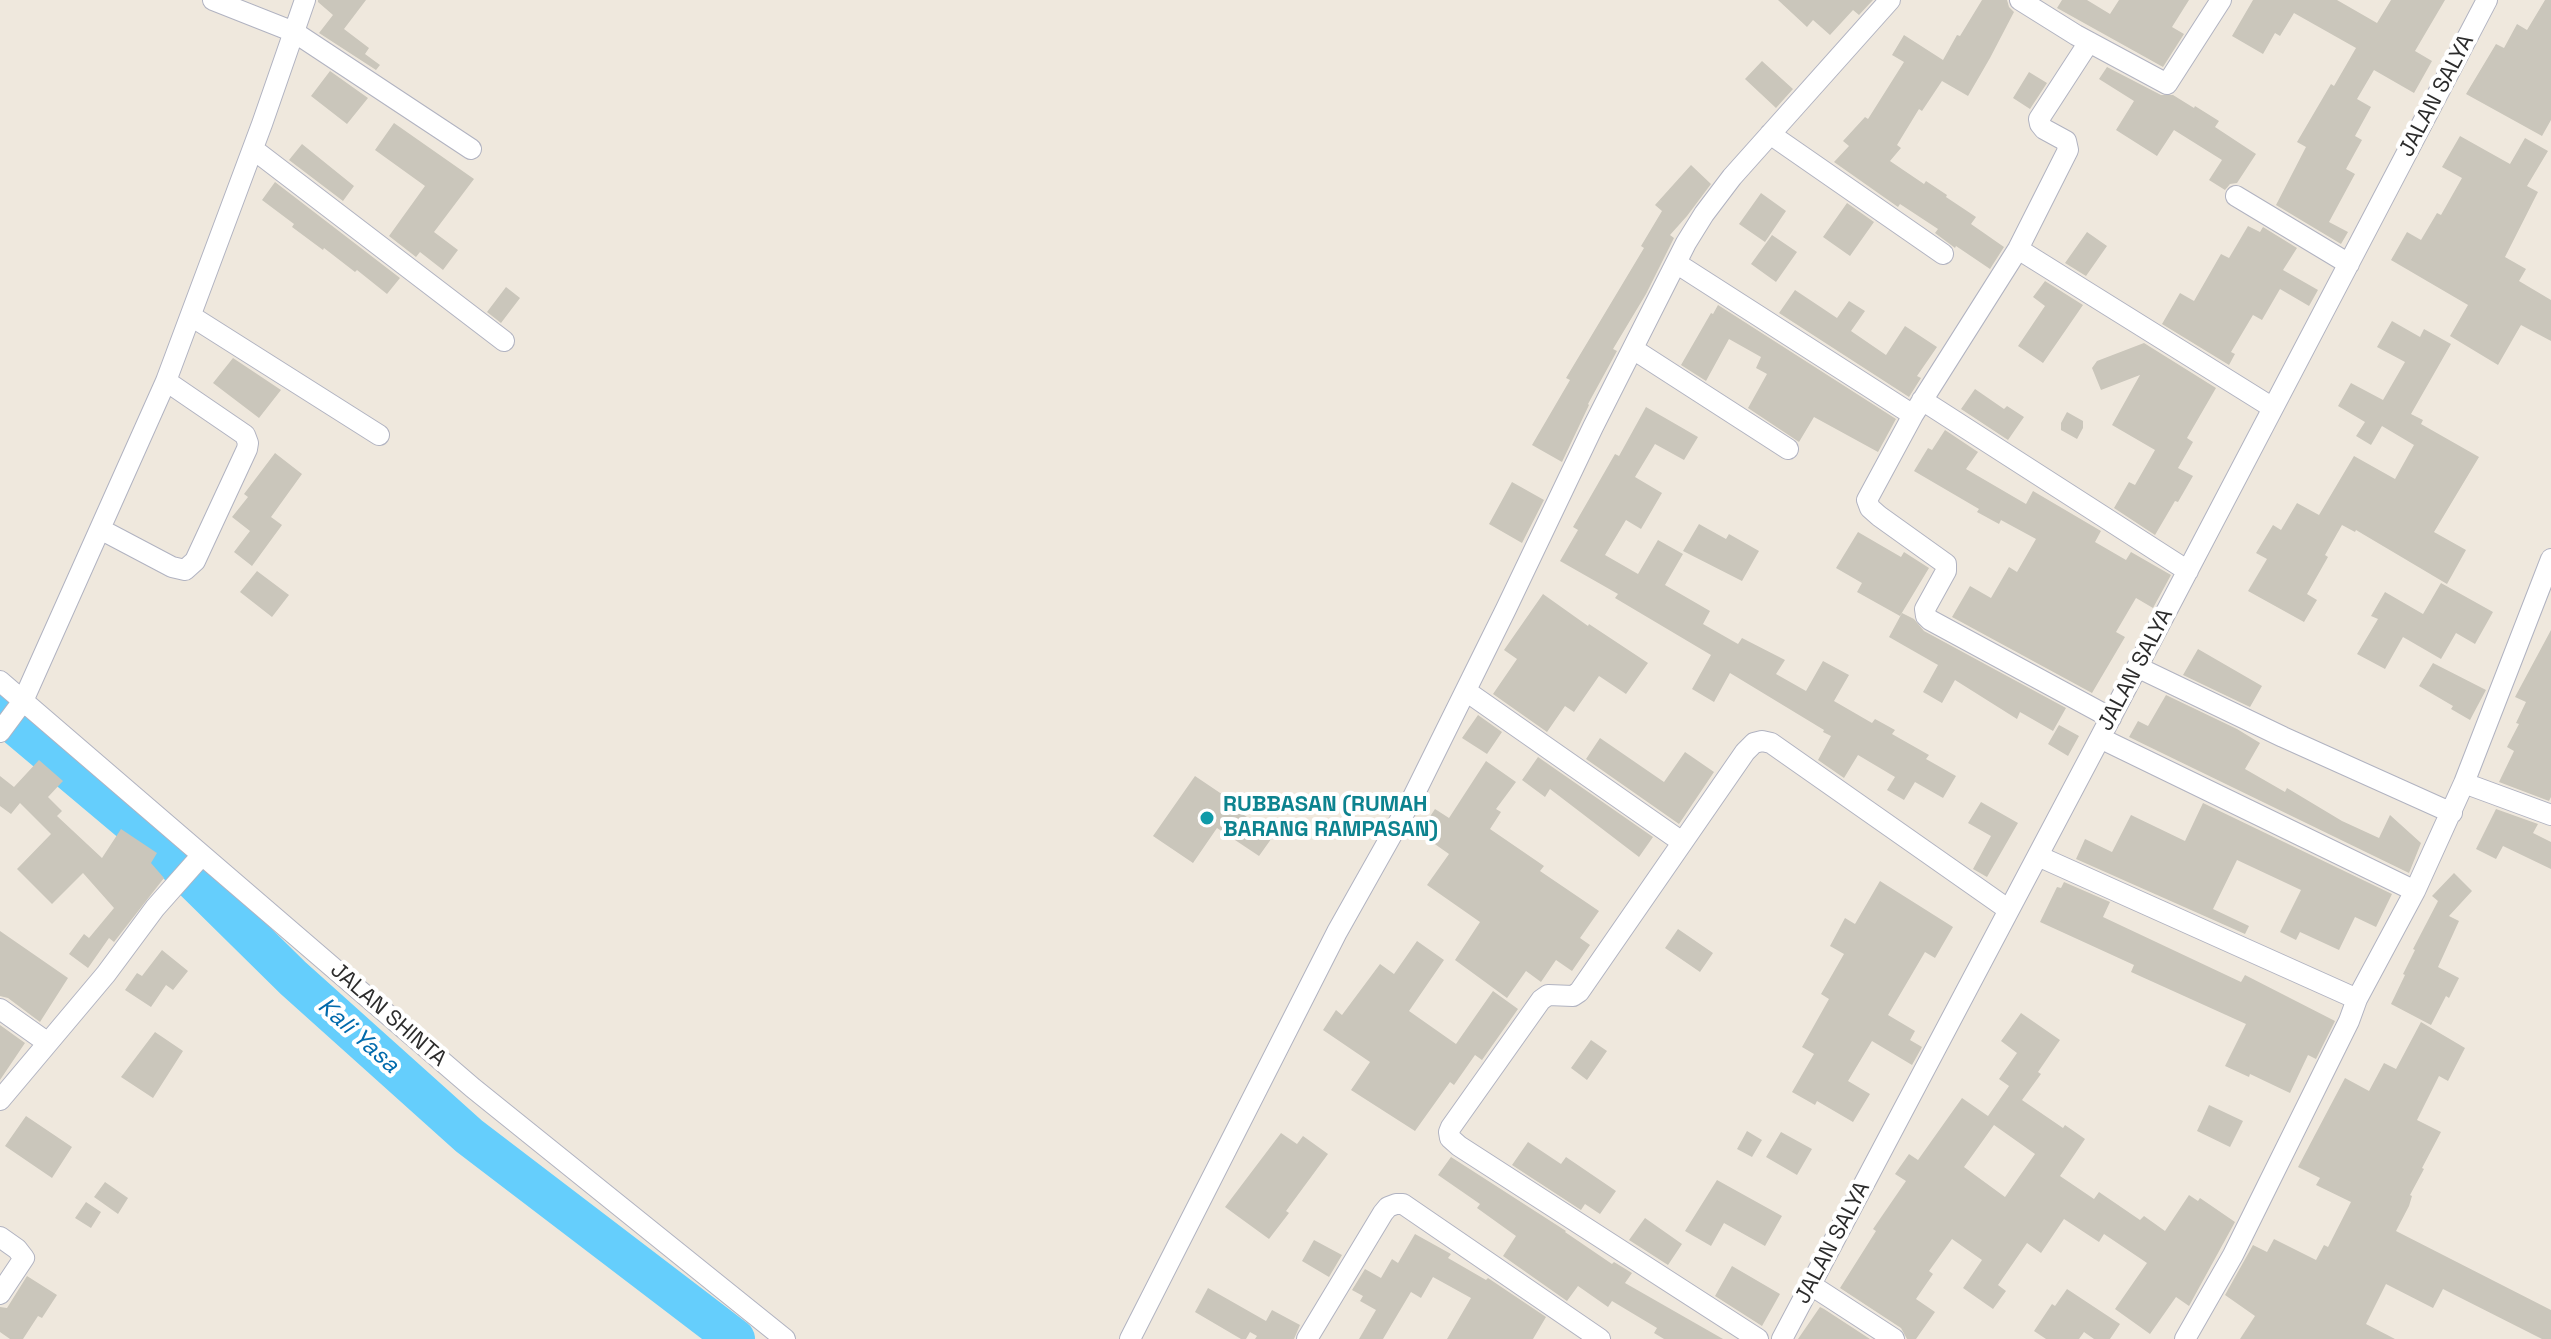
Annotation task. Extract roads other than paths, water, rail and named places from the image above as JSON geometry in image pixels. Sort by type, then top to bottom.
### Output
[{"type":"street","points":[[213,0],[294,32],[471,149]]},
{"type":"street","points":[[11,716],[166,381],[305,0]]},
{"type":"street","points":[[1130,1339],[1337,932],[1413,797],[1676,263],[1704,214],[1732,177],[1890,0]]},
{"type":"street","points":[[2020,0],[2167,84],[2221,0]]},
{"type":"street","name":"JALAN SALYA","points":[[1782,1339],[2487,0]]},
{"type":"street","points":[[2089,42],[2039,119],[2044,129],[2066,141],[2069,147],[2018,249],[1917,408],[1867,500],[1879,516],[1946,564],[1946,571],[1925,609],[1926,616],[2111,718]]},
{"type":"street","points":[[1770,134],[1943,254]]},
{"type":"street","points":[[253,149],[504,341]]},
{"type":"street","points":[[2236,196],[2349,264]]},
{"type":"street","points":[[2018,249],[2273,408]]},
{"type":"street","points":[[1676,263],[2188,571]]},
{"type":"street","points":[[191,316],[379,435]]},
{"type":"street","points":[[1633,349],[1788,449]]},
{"type":"street","points":[[100,529],[172,567],[185,570],[195,561],[247,449],[245,435],[166,381]]},
{"type":"street","points":[[2185,1339],[2233,1255],[2357,999],[2415,891],[2452,813],[2551,559]]},
{"type":"street","points":[[2137,667],[2452,813]]},
{"type":"street","name":"JALAN SHINTA","points":[[0,681],[11,716],[785,1339]]},
{"type":"street","points":[[1466,691],[1682,842]]},
{"type":"street","points":[[2100,738],[2415,891]]},
{"type":"street","points":[[1758,1339],[1459,1146],[1450,1138],[1449,1132],[1541,1000],[1548,995],[1573,996],[1579,992],[1754,743],[1771,743],[2009,910]]},
{"type":"street","points":[[2464,783],[2550,811]]},
{"type":"street","points":[[2038,856],[2357,999]]},
{"type":"street","points":[[0,1100],[194,864]]},
{"type":"street","points":[[0,1009],[48,1043]]},
{"type":"street","points":[[1307,1339],[1383,1213],[1388,1207],[1403,1204],[1600,1339]]},
{"type":"street","points":[[0,1237],[24,1258],[0,1294]]},
{"type":"street","points":[[1811,1285],[1894,1339]]},
{"type":"waterway","name":"Kali Yasa","points":[[0,712],[158,845],[293,978],[469,1136],[735,1339]]},
{"type":"place","name":"RUBBASAN (RUMAH BARANG RAMPASAN)","points":[[1207,818]]}]
